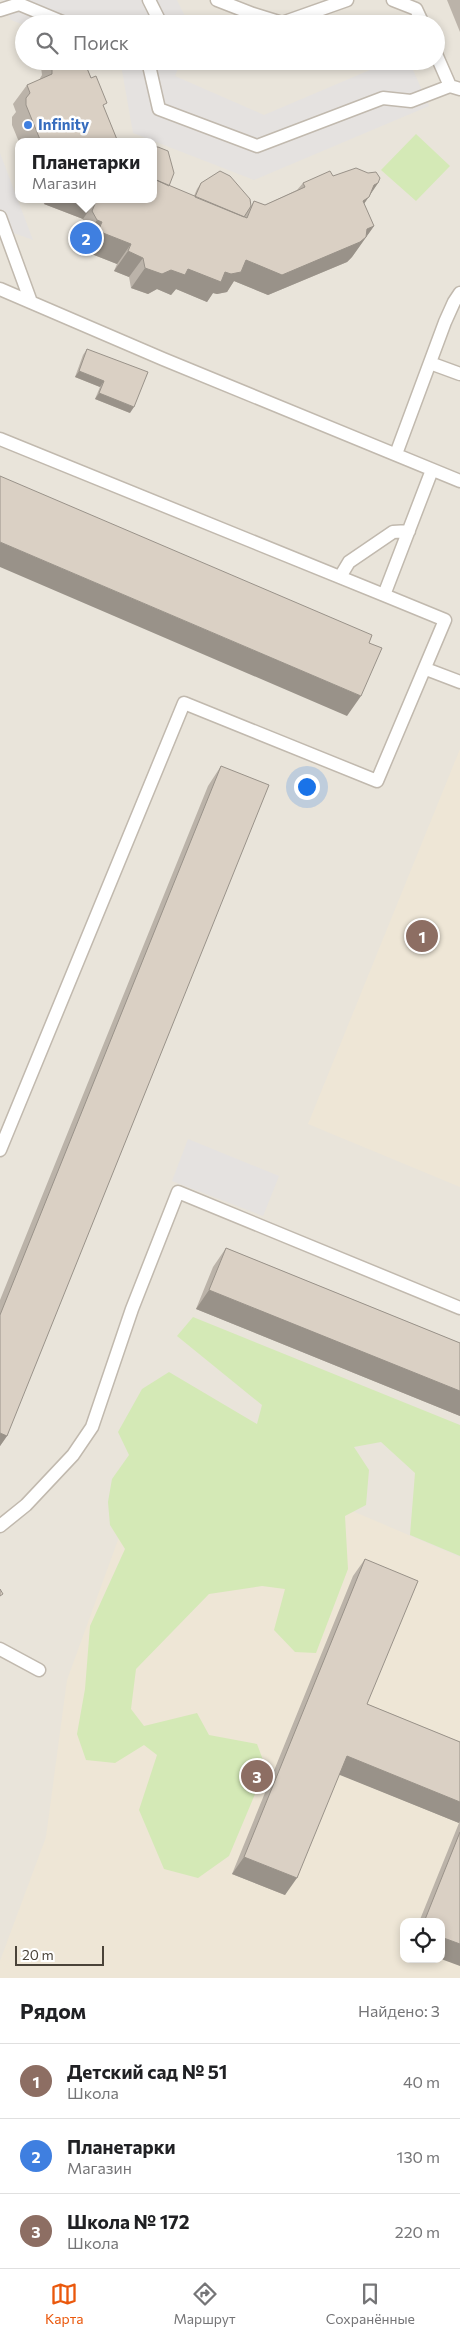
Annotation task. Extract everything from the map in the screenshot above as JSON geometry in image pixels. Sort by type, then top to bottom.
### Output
[{"type":"lane","points":[[149,0],[156,15]]},
{"type":"lane","points":[[217,0],[244,15]]},
{"type":"lane","points":[[306,15],[347,0]]},
{"type":"lane","points":[[394,0],[416,9],[419,15]]},
{"type":"lane","points":[[0,10],[24,2],[49,15]]},
{"type":"lane","points":[[150,70],[158,109],[257,146],[383,98],[411,102],[455,87],[445,70]]},
{"type":"lane","points":[[0,217],[32,302]]},
{"type":"lane","points":[[0,289],[162,359],[460,481]]},
{"type":"lane","points":[[396,454],[454,302],[460,294]]},
{"type":"lane","points":[[430,363],[460,374]]},
{"type":"lane","points":[[0,439],[445,620],[377,782],[184,703],[0,1150]]},
{"type":"lane","points":[[384,595],[432,470]]},
{"type":"lane","points":[[340,577],[349,562],[393,532],[409,531]]},
{"type":"lane","points":[[426,669],[460,682]]},
{"type":"lane","points":[[0,1526],[26,1505],[73,1456],[92,1427],[132,1309],[178,1192],[460,1308]]},
{"type":"lane","points":[[0,1649],[39,1670]]},
{"type":"shaded area","points":[[0,0],[460,0],[460,1978],[0,1978]]},
{"type":"shaded area","points":[[3,0],[177,0],[184,15],[15,15],[15,22],[11,20]]},
{"type":"shaded area","points":[[122,70],[177,70],[175,76],[264,115],[370,70],[413,70],[429,106],[254,180],[157,142],[157,138],[146,138],[133,133]]},
{"type":"shaded area","points":[[0,153],[15,193],[15,203],[19,203],[33,240],[0,228]]},
{"type":"shaded area","points":[[460,749],[460,1187],[308,1124]]},
{"type":"shaded area","points":[[188,1139],[279,1176],[263,1216],[172,1181]]},
{"type":"shaded area","points":[[259,1471],[460,1557],[460,1978],[0,1978],[0,1961],[46,1837],[67,1680],[126,1518]]},
{"type":"green space","points":[[416,134],[450,166],[416,201],[381,170]]},
{"type":"green space","points":[[193,1317],[460,1425],[460,1556],[410,1535],[415,1473],[381,1442],[354,1447],[369,1470],[366,1505],[345,1516],[348,1569],[316,1653],[295,1652],[274,1630],[285,1589],[262,1586],[209,1594],[136,1669],[131,1709],[144,1726],[197,1713],[209,1735],[257,1744],[266,1768],[229,1856],[198,1878],[164,1869],[139,1810],[157,1755],[144,1745],[115,1763],[86,1760],[77,1734],[85,1689],[90,1626],[125,1549],[110,1525],[108,1502],[112,1479],[129,1455],[118,1432],[142,1389],[169,1372],[257,1424],[262,1405],[177,1336]]},
{"type":"building","points":[[52,70],[88,70],[91,78],[96,76],[107,103],[103,105],[116,138],[39,138],[26,105],[26,98],[30,93],[27,85],[52,74]]},
{"type":"building","points":[[157,147],[168,151],[174,173],[169,186],[157,180]]},
{"type":"building","points":[[356,168],[368,173],[376,172],[380,178],[378,183],[374,185],[369,197],[363,201],[374,226],[367,229],[366,237],[360,242],[282,275],[246,260],[241,272],[231,274],[225,272],[221,282],[188,269],[185,275],[171,270],[162,274],[145,268],[143,258],[128,251],[131,244],[98,231],[102,222],[97,220],[92,211],[95,203],[157,203],[157,180],[247,218],[254,201],[265,205],[305,187],[303,183],[330,171],[333,176]]},
{"type":"building","points":[[220,171],[230,176],[250,199],[251,206],[244,217],[195,197],[201,183]]},
{"type":"building","points":[[87,349],[148,372],[134,407],[99,393],[104,381],[79,371]]},
{"type":"building","points":[[0,476],[372,635],[369,643],[382,648],[361,696],[0,542]]},
{"type":"building","points":[[221,766],[269,785],[7,1436],[0,1433],[0,1315]]},
{"type":"building","points":[[226,1248],[460,1343],[460,1391],[209,1290]]},
{"type":"building","points":[[365,1559],[418,1581],[367,1704],[460,1742],[460,1802],[347,1756],[297,1878],[244,1857]]},
{"type":"building","points":[[460,1832],[460,1944],[445,1938],[445,1918],[426,1918]]},
{"type":"place","name":"Infinity","points":[[28,125]]},
{"type":"place","name":"Планетарки","points":[[86,238]]},
{"type":"place","name":"Детский сад № 51","points":[[422,936]]},
{"type":"place","name":"Школа № 172","points":[[257,1776]]}]
